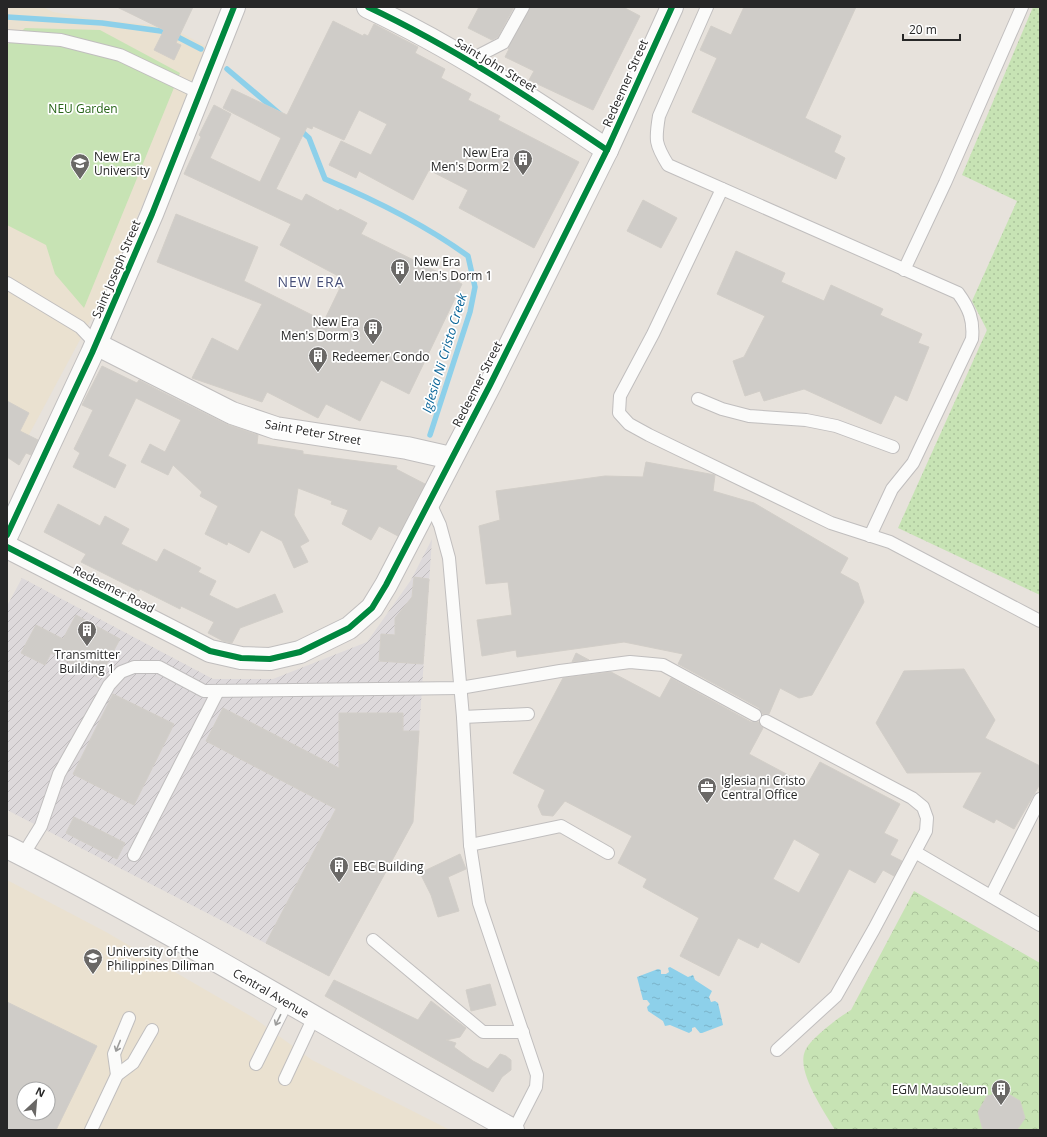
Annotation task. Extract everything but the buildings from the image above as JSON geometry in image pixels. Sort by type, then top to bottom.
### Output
[{"type":"street","name":"Saint Joseph Street","points":[[7,535],[96,344],[152,214],[234,7]]},
{"type":"street","name":"Saint John Street","points":[[368,7],[408,26],[470,60],[607,150]]},
{"type":"street","name":"Redeemer Street","points":[[210,651],[241,658],[270,659],[300,652],[349,628],[372,608],[490,385],[607,150],[672,7]]},
{"type":"street","name":"Saint Peter Street","points":[[96,344],[225,410],[276,428],[407,448],[451,458]]},
{"type":"street","name":"Redeemer Road","points":[[7,547],[210,651]]},
{"type":"street","name":"Central Avenue","points":[[15,851],[119,906],[412,1074],[514,1130]]},
{"type":"lane","points":[[470,60],[503,43],[524,7]]},
{"type":"lane","points":[[707,7],[659,116],[656,136],[658,148],[668,165],[958,293],[967,306],[973,324],[972,339],[913,463],[892,489],[870,536]]},
{"type":"lane","points":[[904,270],[945,183],[1022,7]]},
{"type":"lane","points":[[7,36],[61,40],[120,55],[200,93]]},
{"type":"lane","points":[[722,189],[653,334],[620,396],[619,413],[629,424],[649,435],[831,523],[890,542],[1040,621]]},
{"type":"lane","points":[[7,283],[80,327],[96,344]]},
{"type":"lane","points":[[698,399],[722,409],[749,416],[806,420],[836,426],[893,447]]},
{"type":"lane","points":[[429,502],[440,525],[449,558],[463,717],[470,846],[479,903],[538,1075],[536,1087],[514,1130]]},
{"type":"lane","points":[[15,851],[40,826],[59,774],[110,685],[121,672],[134,667],[159,667],[204,691],[218,691],[460,688],[560,671],[630,662],[663,665],[755,715]]},
{"type":"lane","points":[[134,855],[218,691]]},
{"type":"lane","points":[[463,717],[528,714]]},
{"type":"lane","points":[[766,721],[912,798],[923,807],[927,818],[926,830],[915,852],[836,996],[777,1050]]},
{"type":"lane","points":[[992,896],[1040,799]]},
{"type":"lane","points":[[470,846],[561,826],[608,853]]},
{"type":"lane","points":[[915,852],[1040,925]]},
{"type":"lane","points":[[373,940],[483,1032],[523,1032]]},
{"type":"lane","points":[[256,1064],[287,1002]]},
{"type":"lane","points":[[285,1079],[314,1017]]},
{"type":"lane","points":[[117,1075],[114,1054],[129,1018]]},
{"type":"lane","points":[[91,1130],[117,1075],[133,1063],[152,1030]]},
{"type":"shaded area","name":"NEU Garden","points":[[7,7],[43,7],[53,12],[94,19],[170,27],[211,49],[96,310],[17,457],[7,451]]},
{"type":"shaded area","points":[[432,539],[413,822],[329,976],[7,810],[7,606],[22,578],[213,679],[273,679],[367,642],[411,580]]},
{"type":"shaded area","name":"University of the Philippines Diliman","points":[[7,880],[106,932],[254,1018],[312,1060],[450,1130],[7,1130]]},
{"type":"green space","points":[[1033,7],[1040,7],[1040,595],[898,528],[987,330],[972,301],[1017,201],[962,175]]},
{"type":"green space","name":"NEU Garden","points":[[25,28],[100,30],[180,73],[84,308],[55,274],[46,245],[7,225],[7,45]]},
{"type":"green space","points":[[914,891],[1040,963],[1040,1130],[835,1130],[813,1092],[804,1070],[803,1060],[805,1051],[808,1046],[832,1023],[851,1010]]},
{"type":"water","points":[[670,967],[688,977],[693,975],[695,980],[712,991],[709,997],[711,1002],[715,1001],[718,1003],[723,1025],[702,1033],[700,1033],[695,1027],[692,1028],[692,1031],[689,1033],[670,1025],[665,1026],[663,1021],[648,1011],[647,1007],[650,1004],[647,1000],[643,1000],[637,977],[658,969],[661,970],[661,974],[666,974],[669,972],[668,968]]},
{"type":"waterway","name":"Iglesia Ni Cristo Creek","points":[[7,17],[102,23],[168,32],[201,49]]},
{"type":"waterway","name":"Iglesia Ni Cristo Creek","points":[[227,69],[280,114]]},
{"type":"waterway","name":"Iglesia Ni Cristo Creek","points":[[299,129],[309,138],[325,179],[399,213],[434,233],[468,256],[475,287],[470,312],[430,435]]},
{"type":"cycle path","points":[[7,535],[92,353],[152,214],[234,7]]},
{"type":"cycle path","points":[[368,7],[400,22],[461,56],[520,92],[607,150]]},
{"type":"cycle path","points":[[7,547],[210,651],[241,658],[270,659],[300,652],[349,628],[372,608],[386,585],[490,385],[607,150],[672,7]]},
{"type":"place","name":"New Era Men's Dorm 2","points":[[523,176]]},
{"type":"place","name":"New Era University","points":[[80,180]]},
{"type":"place","name":"New Era Men's Dorm 1","points":[[400,285]]},
{"type":"place","name":"New Era Men's Dorm 3","points":[[373,345]]},
{"type":"place","name":"Redeemer Condo","points":[[318,373]]},
{"type":"place","name":"Transmitter Building 1","points":[[87,647]]},
{"type":"place","name":"Iglesia ni Cristo Central Office","points":[[707,804]]},
{"type":"place","name":"EBC Building","points":[[339,883]]},
{"type":"place","name":"University of the Philippines Diliman","points":[[93,975]]},
{"type":"place","name":"EGM Mausoleum","points":[[1001,1106]]},
{"type":"district","name":"NEW ERA","points":[[311,281]]}]
